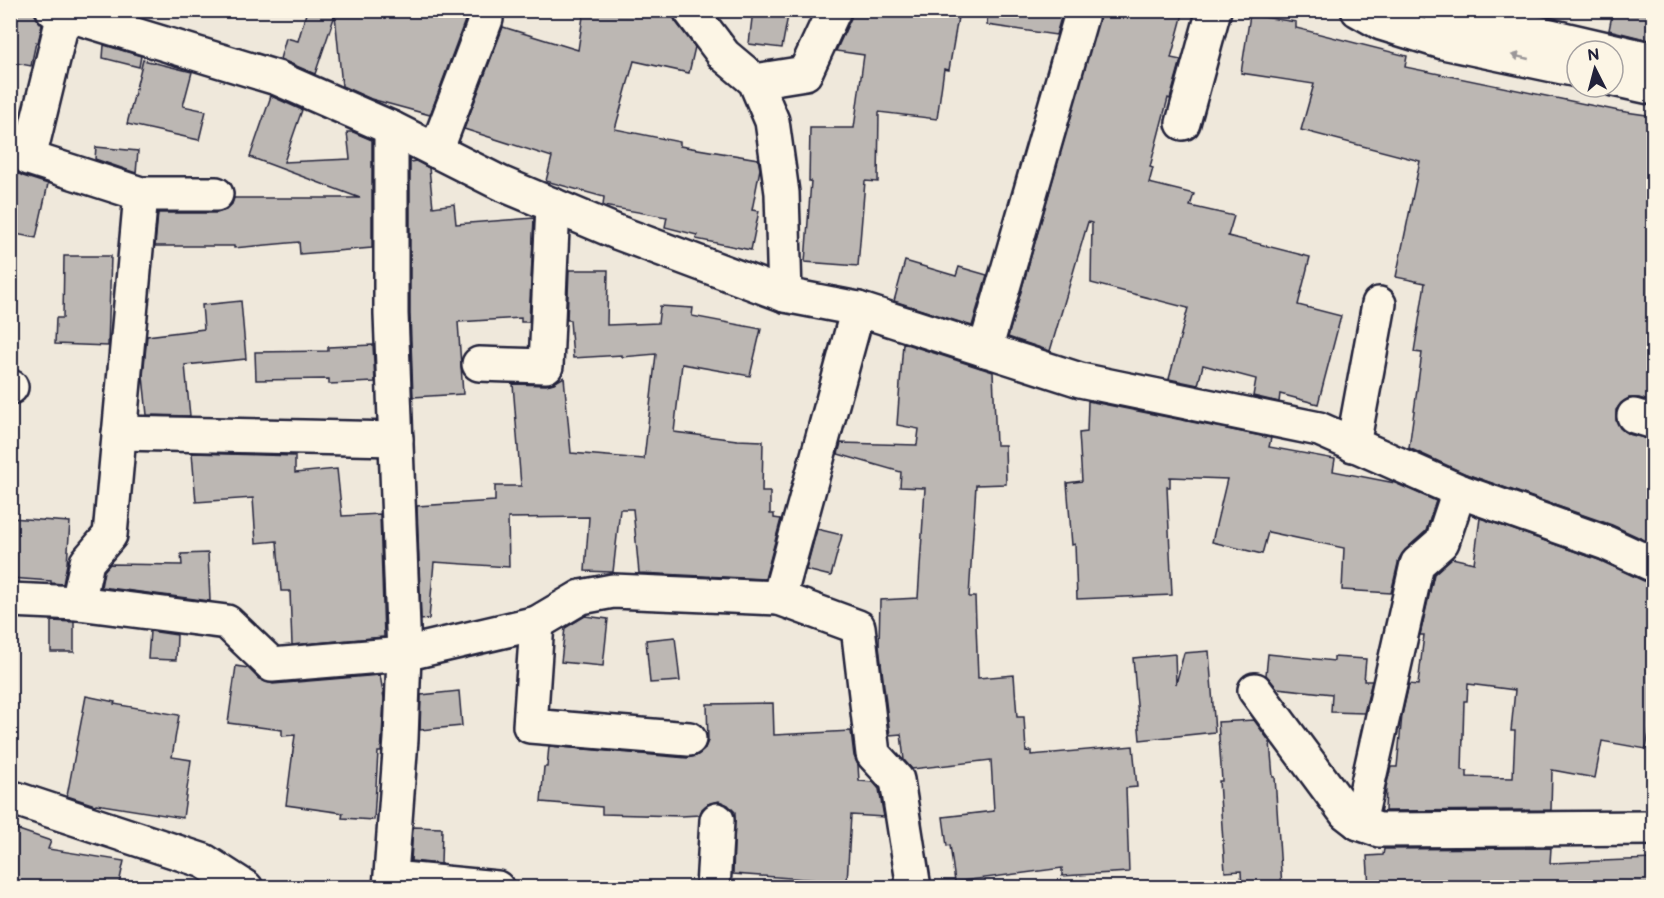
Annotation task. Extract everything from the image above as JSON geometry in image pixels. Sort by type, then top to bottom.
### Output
[{"type":"street","points":[[690,10],[724,56],[755,81],[772,121],[782,193],[785,295]]},
{"type":"street","points":[[755,81],[805,73],[834,10]]},
{"type":"street","points":[[985,350],[1083,10]]},
{"type":"street","points":[[1183,123],[1214,10]]},
{"type":"street","points":[[1358,10],[1381,23],[1443,42],[1565,67]]},
{"type":"street","points":[[1439,10],[1653,60]]},
{"type":"street","points":[[216,194],[141,194],[20,156],[58,12],[276,78],[391,128],[500,183],[619,233],[785,295],[858,309],[1080,380],[1319,429],[1459,491],[1606,543],[1653,565]]},
{"type":"street","points":[[436,151],[486,19]]},
{"type":"street","points":[[1625,82],[1653,88]]},
{"type":"street","points":[[391,128],[391,314],[404,654],[401,739],[390,883],[497,888]]},
{"type":"street","points":[[78,603],[87,562],[110,535],[141,194]]},
{"type":"street","points":[[479,364],[546,366],[553,205]]},
{"type":"street","points":[[1353,445],[1379,304]]},
{"type":"street","points":[[779,598],[858,309]]},
{"type":"street","points":[[119,433],[396,439]]},
{"type":"street","points":[[1359,823],[1417,564],[1442,542],[1459,491]]},
{"type":"street","points":[[10,600],[78,603],[227,622],[272,665],[404,654],[537,622],[581,597],[613,591],[779,598],[858,627],[873,754],[897,780],[914,888]]},
{"type":"street","points":[[537,622],[530,726],[689,739]]},
{"type":"street","points":[[1255,690],[1346,813],[1359,823],[1379,830],[1653,828]]},
{"type":"street","points":[[11,800],[204,861],[246,888]]},
{"type":"street","points":[[713,888],[717,820]]},
{"type":"building","points":[[10,10],[35,10],[35,15],[42,25],[31,66],[10,62]]},
{"type":"building","points":[[307,10],[453,10],[467,15],[430,115],[371,99],[342,86],[335,15],[315,74],[280,59],[286,38],[298,41]]},
{"type":"building","points":[[584,10],[672,10],[675,21],[695,47],[689,73],[634,61],[615,129],[680,142],[680,146],[758,159],[760,169],[752,210],[759,211],[751,250],[696,239],[697,235],[665,227],[667,217],[603,206],[604,197],[546,181],[552,157],[464,129],[503,27],[578,50]]},
{"type":"building","points":[[753,10],[789,10],[782,48],[749,44]]},
{"type":"building","points":[[852,10],[916,10],[958,17],[949,70],[944,69],[937,119],[879,112],[878,182],[865,181],[858,266],[805,262],[811,181],[809,181],[810,128],[854,128],[864,55],[836,51],[851,18]]},
{"type":"building","points":[[988,10],[1063,10],[1056,35],[987,25]]},
{"type":"building","points":[[1101,10],[1184,10],[1171,58],[1181,60],[1170,99],[1168,98],[1150,167],[1153,168],[1149,183],[1194,194],[1190,206],[1234,216],[1228,236],[1310,257],[1298,305],[1341,316],[1318,404],[1280,394],[1279,402],[1253,396],[1256,379],[1203,365],[1198,385],[1169,379],[1188,308],[1091,283],[1092,223],[1088,222],[1050,351],[1008,337]]},
{"type":"building","points":[[1613,10],[1653,10],[1653,41],[1609,30]]},
{"type":"building","points":[[1250,15],[1296,22],[1296,28],[1407,56],[1405,67],[1653,116],[1653,168],[1648,211],[1653,211],[1653,402],[1629,398],[1616,410],[1616,420],[1620,428],[1628,434],[1653,440],[1653,527],[1649,542],[1612,525],[1466,474],[1409,448],[1422,353],[1414,352],[1425,283],[1396,277],[1420,161],[1301,130],[1314,84],[1241,73]]},
{"type":"building","points":[[104,45],[141,56],[139,67],[103,58]]},
{"type":"building","points":[[143,60],[192,72],[183,106],[206,111],[199,140],[127,124]]},
{"type":"building","points":[[271,96],[302,110],[284,162],[350,159],[347,132],[353,132],[372,140],[372,248],[300,254],[299,242],[234,248],[234,246],[155,246],[158,213],[217,213],[226,210],[234,198],[360,198],[250,157]]},
{"type":"building","points":[[96,147],[138,151],[136,173],[95,159]]},
{"type":"building","points":[[416,161],[429,168],[433,207],[454,204],[456,224],[534,218],[529,322],[521,322],[521,318],[458,322],[463,394],[413,397],[410,314],[410,162]]},
{"type":"building","points":[[10,169],[48,184],[36,238],[10,233]]},
{"type":"building","points":[[64,256],[111,256],[108,346],[55,344],[56,318],[63,318]]},
{"type":"building","points":[[905,261],[956,276],[959,267],[987,275],[972,326],[894,301]]},
{"type":"building","points":[[569,270],[608,270],[607,325],[658,323],[660,306],[693,308],[692,316],[761,329],[750,376],[682,364],[674,432],[763,441],[762,492],[770,492],[770,514],[774,514],[774,518],[781,519],[765,579],[639,573],[633,509],[620,509],[613,572],[585,571],[589,517],[508,518],[509,567],[434,562],[429,619],[421,620],[417,506],[495,501],[495,486],[521,486],[513,384],[546,385],[564,377],[571,453],[644,459],[656,354],[573,358],[570,320],[567,320]]},
{"type":"building","points":[[241,301],[246,359],[185,365],[190,416],[147,415],[143,376],[147,336],[204,329],[202,305]]},
{"type":"building","points":[[903,343],[993,372],[996,445],[1005,445],[1006,484],[976,485],[969,597],[975,597],[978,678],[1014,675],[1017,717],[1024,717],[1026,752],[1031,751],[1031,755],[1133,746],[1137,787],[1126,788],[1129,872],[1062,876],[1062,868],[955,882],[950,845],[947,846],[943,817],[994,811],[991,760],[912,769],[904,760],[901,734],[890,735],[879,646],[880,600],[918,598],[925,488],[900,487],[901,472],[838,454],[841,443],[917,445],[919,429],[897,425]]},
{"type":"building","points":[[373,345],[375,382],[329,384],[329,379],[256,380],[255,352],[328,351],[328,347]]},
{"type":"building","points":[[1088,401],[1271,438],[1269,447],[1335,459],[1333,471],[1395,483],[1436,501],[1426,531],[1405,550],[1399,559],[1391,593],[1342,590],[1344,548],[1268,532],[1262,554],[1212,542],[1227,479],[1170,477],[1170,487],[1167,487],[1172,595],[1077,599],[1075,544],[1072,545],[1067,483],[1082,481],[1079,433],[1087,432]]},
{"type":"building","points":[[192,453],[295,456],[295,473],[337,469],[342,516],[380,514],[384,637],[292,645],[290,591],[281,591],[277,541],[256,543],[253,498],[196,502]]},
{"type":"building","points":[[10,518],[70,522],[63,584],[10,578]]},
{"type":"building","points":[[1480,518],[1599,560],[1646,582],[1653,583],[1653,712],[1646,749],[1602,741],[1595,778],[1552,770],[1551,810],[1385,811],[1386,787],[1391,767],[1397,767],[1402,715],[1409,684],[1418,685],[1424,635],[1420,635],[1434,574],[1452,558],[1474,563]],"holes":[[[1468,684],[1515,690],[1511,731],[1515,731],[1513,778],[1467,777],[1467,771],[1462,770],[1464,701],[1467,701]]]},
{"type":"building","points":[[817,529],[842,535],[831,576],[806,570]]},
{"type":"building","points":[[208,553],[210,601],[101,587],[104,571],[110,564],[182,565],[181,554]]},
{"type":"building","points":[[585,616],[608,619],[603,666],[561,662],[565,628]]},
{"type":"building","points":[[51,621],[74,622],[74,652],[51,652]]},
{"type":"building","points":[[150,631],[177,635],[176,660],[148,659]]},
{"type":"building","points":[[675,637],[680,681],[650,683],[646,640]]},
{"type":"building","points":[[1209,651],[1215,732],[1140,740],[1133,658],[1175,654],[1176,684],[1184,653]]},
{"type":"building","points":[[1268,654],[1334,661],[1334,657],[1366,659],[1364,681],[1372,681],[1364,713],[1331,712],[1332,694],[1277,688],[1266,675]]},
{"type":"building","points":[[236,666],[248,668],[259,679],[273,684],[380,675],[384,698],[374,820],[342,818],[343,813],[286,805],[295,735],[282,736],[282,730],[228,723]]},
{"type":"building","points":[[459,691],[462,726],[420,730],[421,695]]},
{"type":"building","points":[[86,696],[115,702],[114,704],[179,715],[172,757],[191,760],[183,818],[95,805],[67,796]]},
{"type":"building","points":[[773,703],[774,735],[851,731],[859,781],[873,782],[879,789],[884,817],[851,815],[847,882],[733,874],[735,812],[728,805],[719,801],[708,804],[702,809],[700,815],[681,816],[602,814],[602,807],[541,802],[544,767],[547,767],[549,746],[687,758],[696,756],[704,750],[708,741],[707,704]]},
{"type":"building","points":[[1254,720],[1270,742],[1273,777],[1275,777],[1282,888],[1242,888],[1241,871],[1225,872],[1218,722]]},
{"type":"building","points":[[10,827],[51,841],[48,849],[124,861],[118,888],[10,888]]},
{"type":"building","points":[[413,827],[442,828],[441,864],[411,861]]},
{"type":"building","points":[[1551,848],[1550,863],[1653,859],[1653,888],[1369,888],[1367,856],[1383,855],[1384,849]]}]
